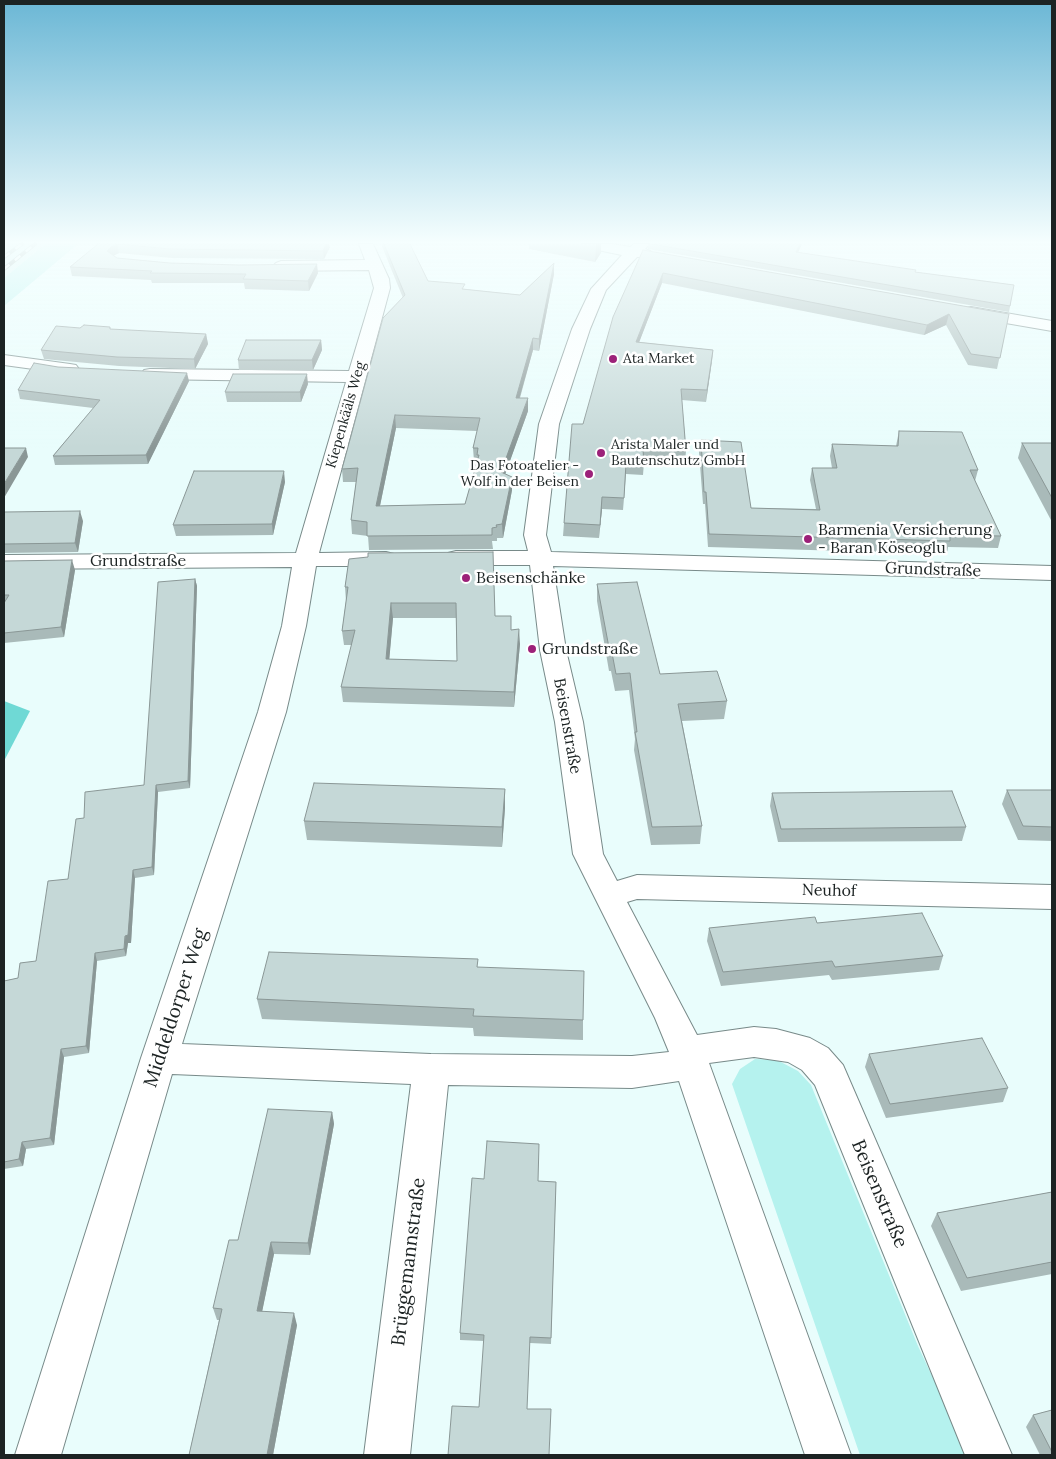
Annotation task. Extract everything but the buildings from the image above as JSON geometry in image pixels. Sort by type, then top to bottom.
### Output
[{"type":"street","name":"Kiepenkääls Weg","points":[[305,560],[375,312]]},
{"type":"street","name":"Beisenstraße","points":[[588,312],[549,424],[535,535],[541,559],[553,650],[569,722],[588,854],[608,896],[672,1016],[689,1057],[828,1455]]},
{"type":"street","points":[[970,312],[1052,326]]},
{"type":"street","points":[[4,360],[60,369],[90,371]]},
{"type":"street","points":[[128,373],[234,377],[356,377]]},
{"type":"street","name":"Grundstraße","points":[[4,562],[410,558]]},
{"type":"street","name":"Grundstraße","points":[[439,558],[1052,573]]},
{"type":"street","name":"Middeldorper Weg","points":[[38,1455],[159,1058],[272,712],[294,626],[305,560]]},
{"type":"street","name":"Neuhof","points":[[608,896],[636,887],[1052,897]]},
{"type":"street","name":"Beisenstraße","points":[[689,1057],[754,1042],[776,1044],[797,1049],[815,1059],[830,1076],[989,1455]]},
{"type":"street","points":[[159,1058],[431,1069],[632,1072],[689,1057]]},
{"type":"street","name":"Brüggemannstraße","points":[[387,1455],[431,1069]]},
{"type":"shaded area","points":[[4,701],[30,711],[4,761]]},
{"type":"shaded area","points":[[755,1059],[777,1060],[798,1071],[811,1085],[918,1346],[969,1455],[860,1455],[732,1084],[740,1069]]},
{"type":"place","name":"Ata Market","points":[[613,359]]},
{"type":"place","name":"Arista Maler und Bautenschutz GmbH","points":[[601,453]]},
{"type":"place","name":"Das Fotoatelier - Wolf in der Beisen","points":[[589,474]]},
{"type":"place","name":"Barmenia Versicherung - Baran Köseoglu","points":[[808,539]]},
{"type":"place","name":"Beisenschänke","points":[[466,578]]},
{"type":"place","name":"Grundstraße","points":[[532,649]]}]
